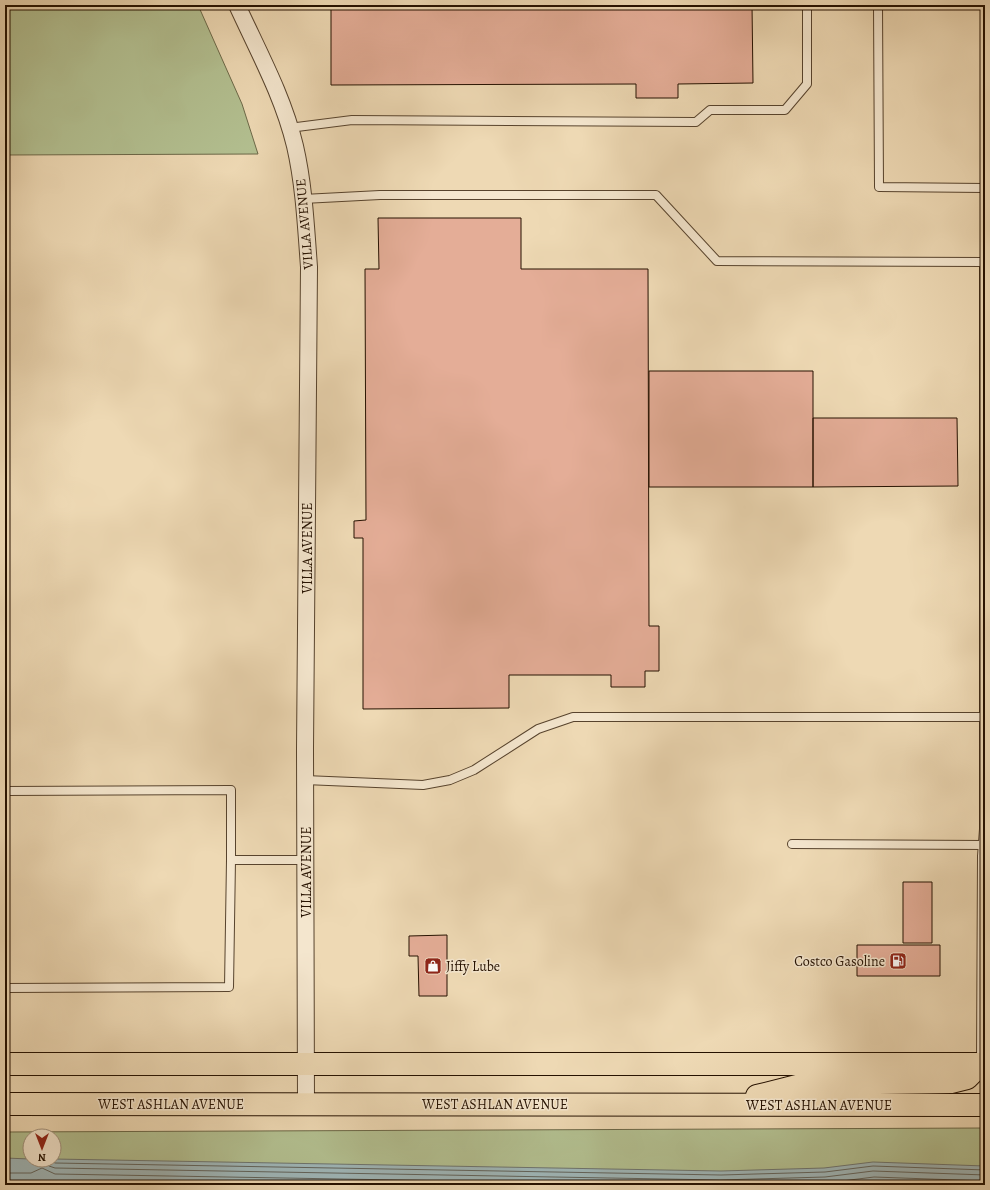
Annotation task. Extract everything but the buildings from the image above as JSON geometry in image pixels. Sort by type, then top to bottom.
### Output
[{"type":"main road","points":[[5,1064],[983,1064]]},
{"type":"main road","points":[[727,1104],[805,1084],[951,1082],[967,1078],[983,1064]]},
{"type":"main road","name":"WEST ASHLAN AVENUE","points":[[5,1104],[985,1105]]},
{"type":"street","name":"VILLA AVENUE","points":[[237,5],[277,90],[295,146],[303,199],[309,267],[305,780],[306,1104]]},
{"type":"lane","points":[[289,128],[352,120],[696,122],[710,110],[785,110],[807,84],[807,5]]},
{"type":"lane","points":[[878,5],[879,187],[985,188]]},
{"type":"lane","points":[[303,199],[388,195],[656,195],[717,261],[984,262],[983,1064]]},
{"type":"lane","points":[[305,780],[424,785],[450,780],[474,770],[538,729],[573,717],[983,717]]},
{"type":"lane","points":[[5,791],[231,790],[229,987],[5,988]]},
{"type":"lane","points":[[792,844],[984,845]]},
{"type":"lane","points":[[231,860],[306,860]]},
{"type":"green space","points":[[5,5],[198,5],[242,104],[258,154],[5,155]]},
{"type":"green space","points":[[985,1128],[985,1185],[5,1185],[5,1132],[22,1132],[22,1168],[62,1168],[62,1132]]},
{"type":"water","points":[[5,1158],[22,1159],[22,1168],[62,1168],[62,1159],[721,1171],[824,1168],[873,1162],[985,1166],[985,1185],[5,1185]]},
{"type":"place","name":"Costco Gasoline","points":[[898,961]]},
{"type":"place","name":"Jiffy Lube","points":[[433,966]]}]
